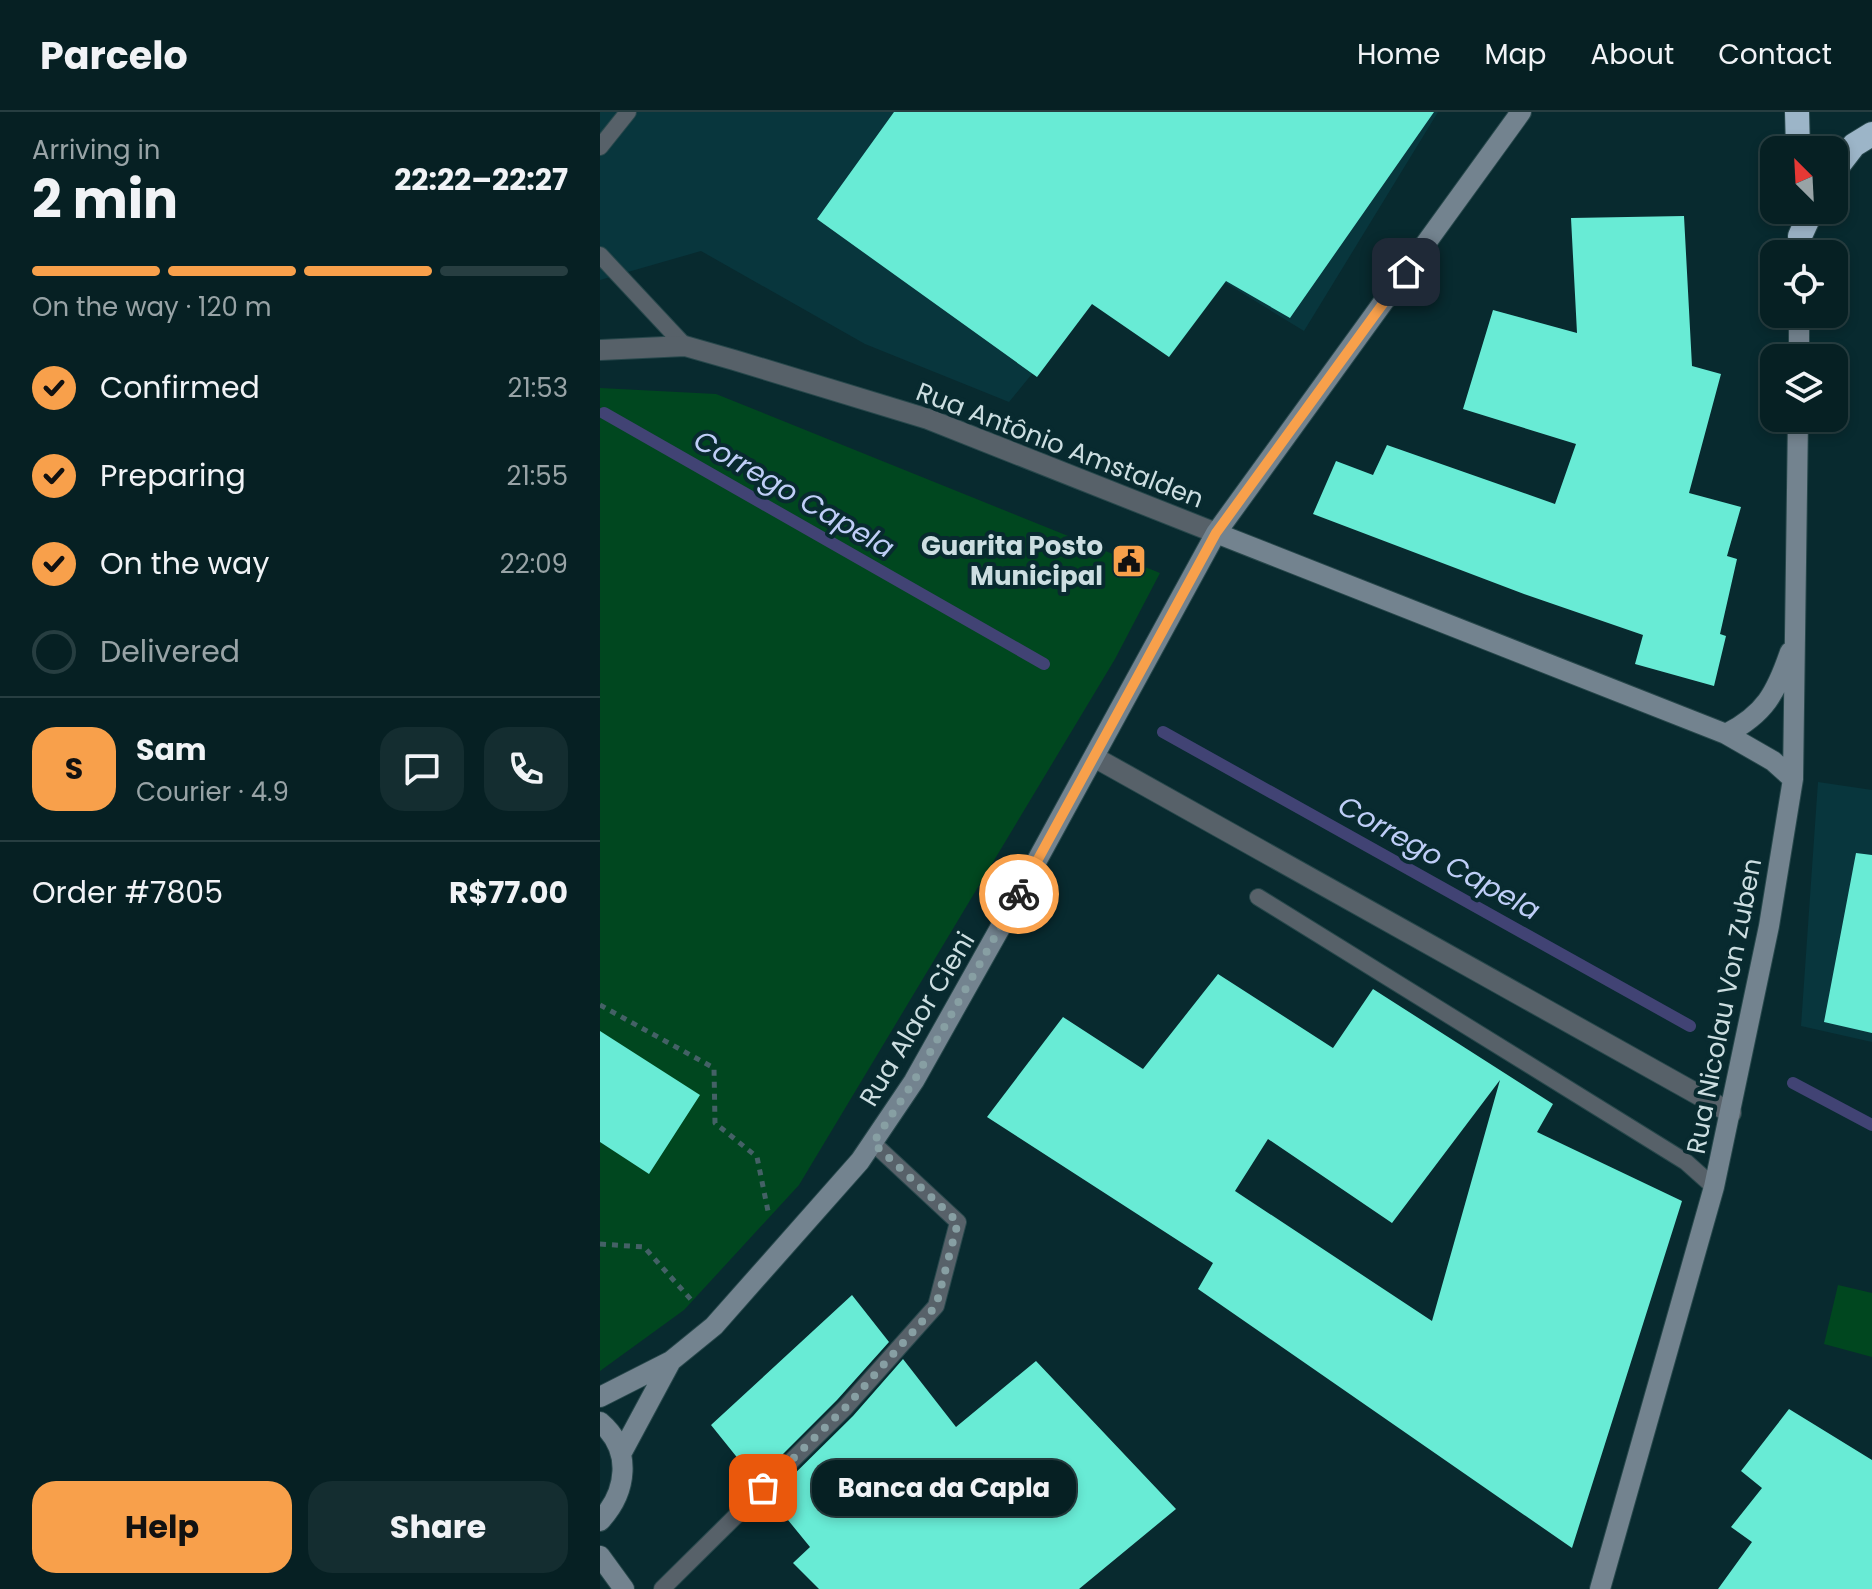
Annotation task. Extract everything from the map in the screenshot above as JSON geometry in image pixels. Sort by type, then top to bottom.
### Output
[{"type":"highway","points":[[1797,112],[1798,136]]},
{"type":"highway","points":[[1848,153],[1854,145],[1872,134]]},
{"type":"main road","name":"Rua Alaor Cieni","points":[[600,1397],[671,1361],[714,1326],[794,1238],[873,1143],[914,1081],[1216,533],[1521,112]]},
{"type":"main road","name":"Rua Nicolau Von Zuben","points":[[1600,1589],[1714,1187],[1769,926],[1793,779],[1798,432]]},
{"type":"main road","name":"Rua Antônio Amstalden","points":[[1216,533],[1726,734],[1773,761],[1793,779]]},
{"type":"main road","points":[[1726,734],[1758,714],[1769,701],[1777,688],[1797,633]]},
{"type":"main road","name":"Rua Alaor Cieni","points":[[621,1454],[671,1361]]},
{"type":"main road","points":[[600,1422],[617,1442],[623,1463],[623,1484],[615,1504],[600,1521]]},
{"type":"main road","points":[[600,1556],[624,1589]]},
{"type":"street","name":"Rua Antônio Amstalden","points":[[600,350],[685,346],[928,419],[1216,533]]},
{"type":"street","points":[[1094,757],[1731,1113]]},
{"type":"lane","points":[[600,147],[628,112]]},
{"type":"lane","points":[[600,255],[685,346]]},
{"type":"lane","points":[[1258,897],[1686,1162],[1714,1187]]},
{"type":"lane","points":[[662,1589],[845,1408],[936,1306],[958,1222],[873,1143]]},
{"type":"path","points":[[600,1005],[714,1068],[715,1123],[757,1157],[769,1217],[794,1238]]},
{"type":"path","points":[[600,1244],[644,1247],[714,1326]]},
{"type":"shaded area","points":[[600,112],[1438,112],[1304,331],[1146,234],[1009,402],[865,344],[701,251],[600,280]]},
{"type":"shaded area","points":[[1818,782],[1872,790],[1872,1042],[1801,1026]]},
{"type":"green space","points":[[600,388],[716,394],[1160,573],[1115,659],[799,1185],[684,1310],[600,1371]]},
{"type":"green space","points":[[1838,1285],[1872,1293],[1872,1357],[1824,1344]]},
{"type":"building","points":[[894,112],[1434,112],[1290,318],[1226,281],[1169,357],[1092,304],[1037,377],[817,219]]},
{"type":"building","points":[[1684,216],[1692,366],[1721,374],[1689,493],[1741,507],[1727,556],[1737,559],[1720,634],[1726,636],[1714,686],[1635,664],[1643,635],[1524,594],[1313,514],[1336,461],[1373,475],[1387,445],[1555,504],[1576,444],[1463,409],[1493,310],[1577,333],[1571,218]]},
{"type":"building","points":[[1856,853],[1872,855],[1872,1033],[1824,1022]]},
{"type":"building","points":[[1218,974],[1333,1048],[1373,989],[1553,1104],[1537,1132],[1682,1201],[1572,1548],[1198,1289],[1213,1263],[987,1117],[1063,1017],[1143,1069]],"holes":[[[1500,1080],[1432,1321],[1235,1191],[1268,1139],[1392,1223]]]},
{"type":"building","points":[[600,1031],[700,1095],[649,1174],[600,1142]]},
{"type":"building","points":[[852,1295],[889,1342],[837,1400],[756,1481],[711,1425]]},
{"type":"building","points":[[903,1359],[956,1427],[1036,1361],[1176,1509],[1079,1589],[819,1589],[793,1563],[810,1547],[770,1498],[853,1416]]},
{"type":"building","points":[[1789,1409],[1872,1460],[1872,1589],[1718,1589],[1752,1542],[1731,1527],[1762,1488],[1741,1471]]},
{"type":"waterway","name":"Corrego Capela","points":[[604,413],[1044,664]]},
{"type":"waterway","name":"Corrego Capela","points":[[1163,732],[1690,1026]]},
{"type":"waterway","name":"Corrego Capela","points":[[1793,1083],[1872,1125]]},
{"type":"way so far","points":[[763,1488],[845,1408],[936,1306],[958,1222],[873,1143],[914,1081],[1019,894]]},
{"type":"place","name":"Guarita Posto Municipal","points":[[1129,561]]},
{"type":"place","name":"Banca da Capla","points":[[763,1488]]},
{"type":"route","points":[[1019,894],[1216,533],[1406,272]]}]
